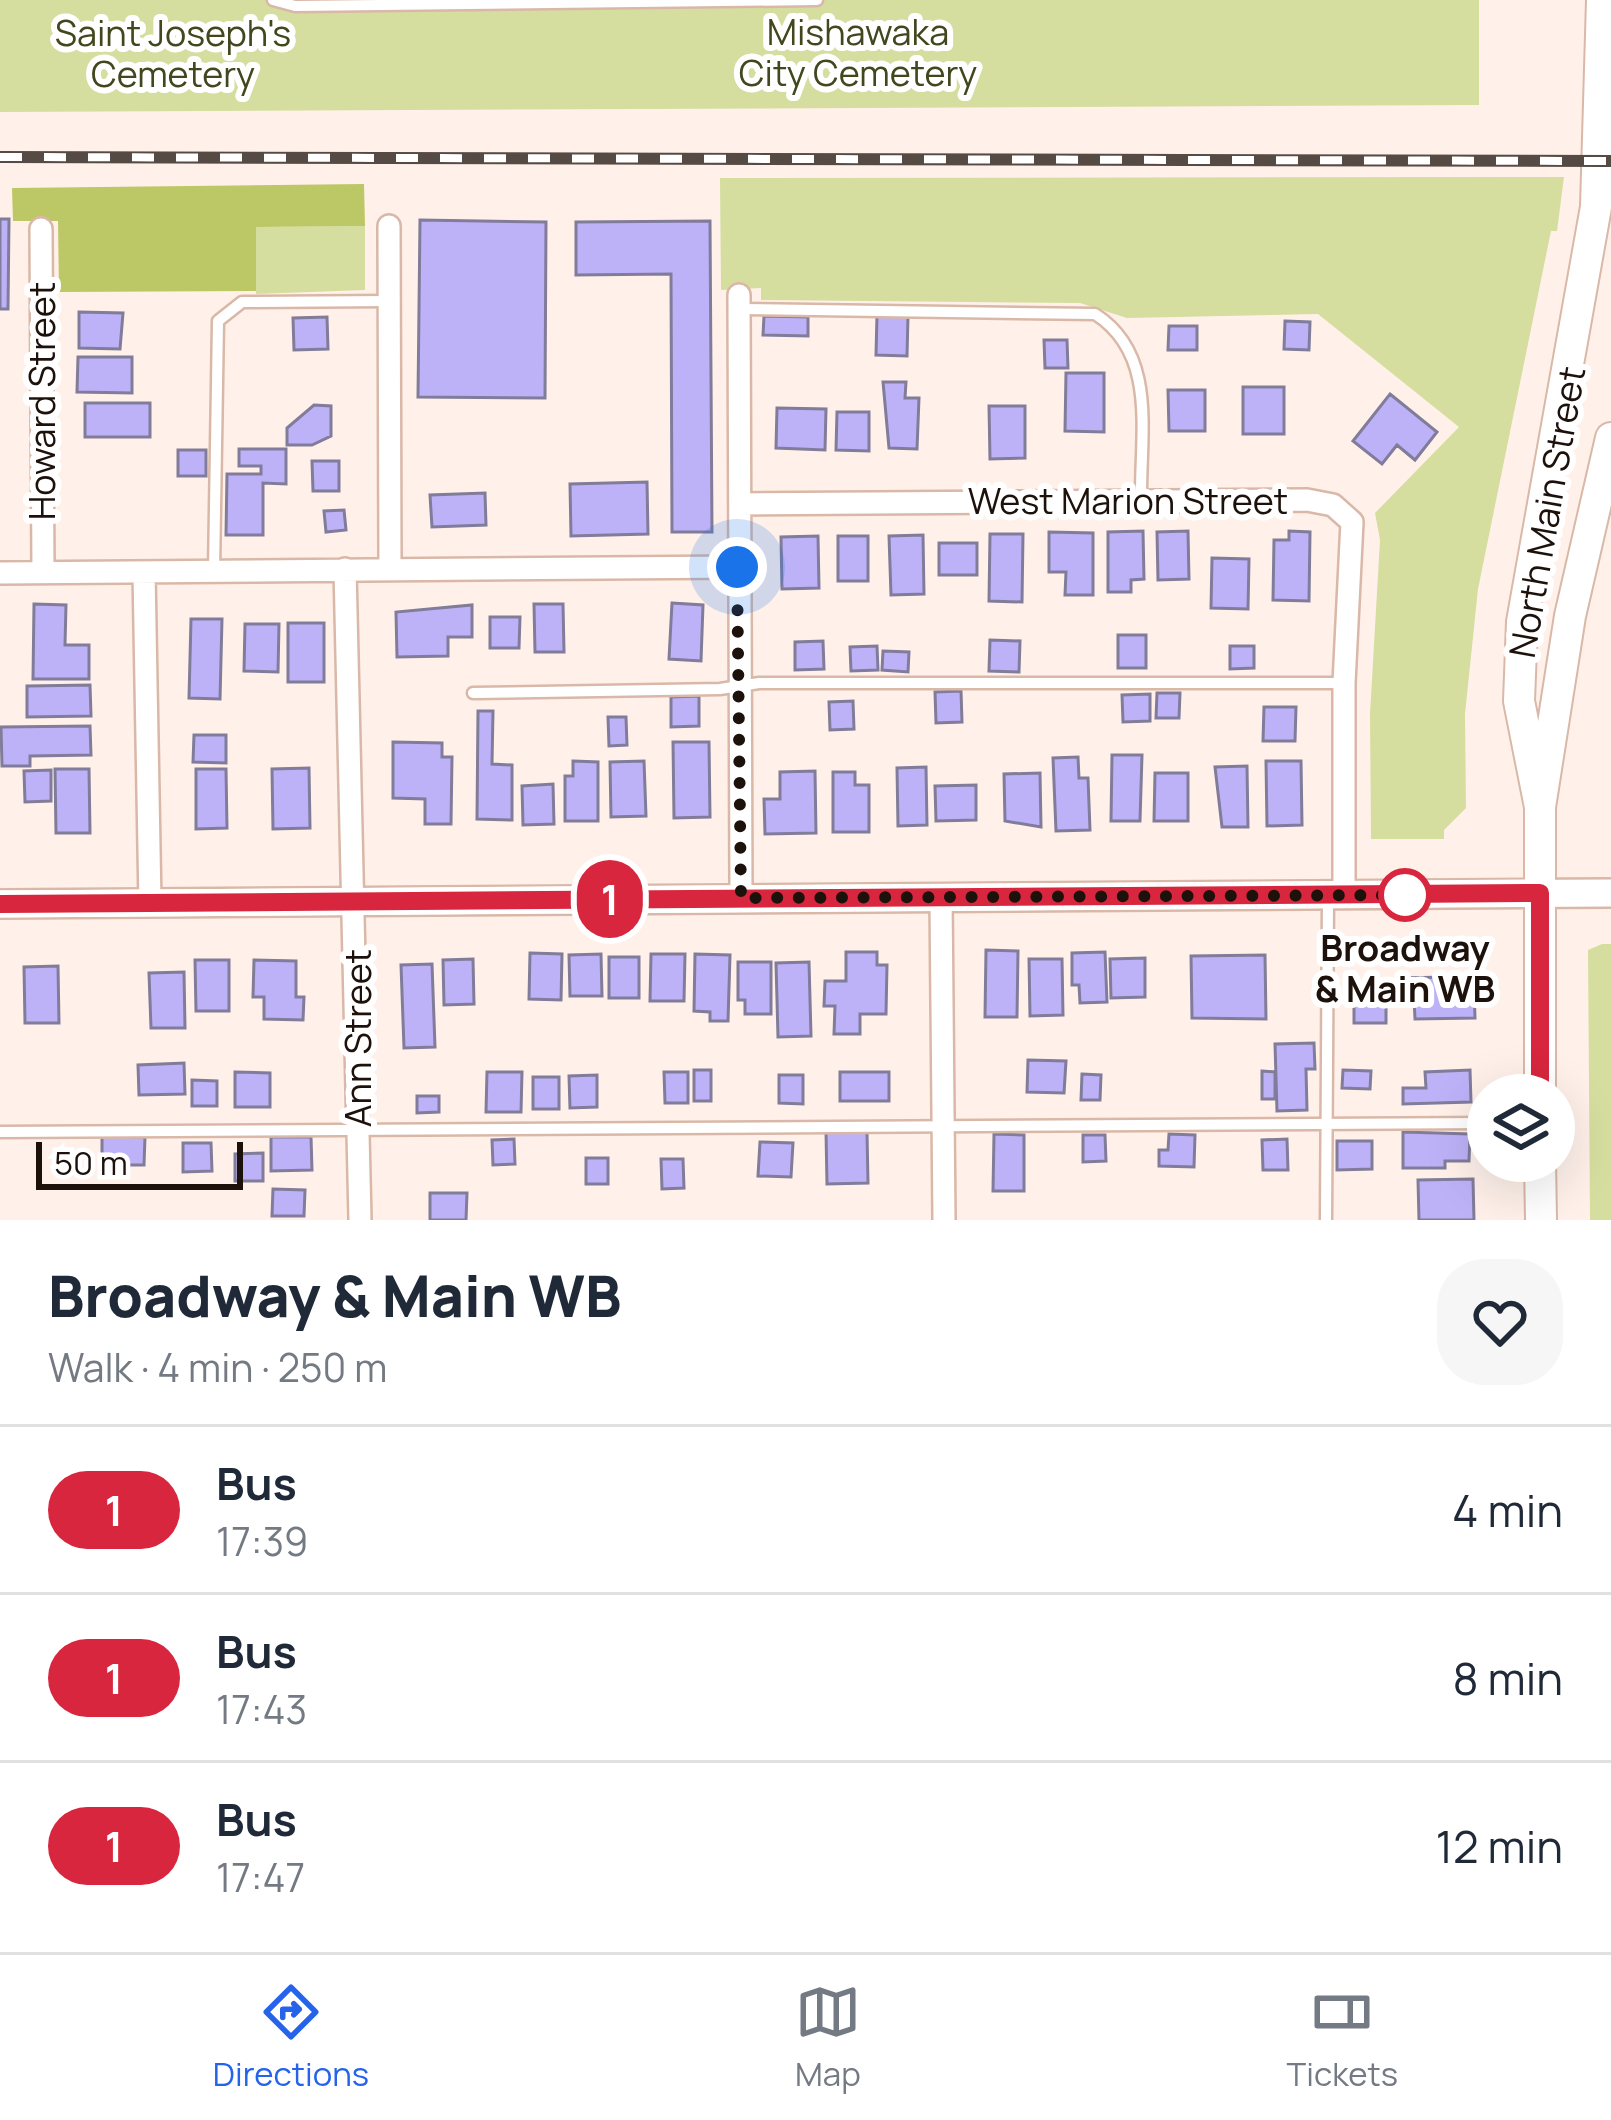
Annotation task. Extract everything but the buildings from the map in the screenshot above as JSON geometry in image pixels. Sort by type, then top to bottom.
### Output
[{"type":"main road","name":"North Main Street","points":[[1540,807],[1519,701],[1522,622],[1585,292],[1596,207],[1602,0]]},
{"type":"main road","name":"North Main Street","points":[[1540,1074],[1540,807],[1570,616],[1611,438]]},
{"type":"main road","points":[[1540,1182],[1541,1220]]},
{"type":"street","points":[[388,226],[390,568]]},
{"type":"street","name":"Howard Street","points":[[41,229],[44,572]]},
{"type":"street","points":[[739,302],[741,898]]},
{"type":"street","name":"West Marion Street","points":[[740,505],[1306,500],[1334,506],[1352,522],[1336,895]]},
{"type":"street","points":[[0,573],[737,567]]},
{"type":"street","name":"Ann Street","points":[[345,569],[360,1220]]},
{"type":"street","points":[[144,572],[150,904]]},
{"type":"street","points":[[0,904],[1611,893]]},
{"type":"street","points":[[941,897],[944,1220]]},
{"type":"lane","points":[[273,0],[295,6],[817,0]]},
{"type":"lane","points":[[214,572],[218,321],[223,313],[242,302],[389,301]]},
{"type":"lane","points":[[739,302],[1095,314],[1127,340],[1139,368],[1141,500]]},
{"type":"lane","points":[[473,693],[739,686],[1344,683]]},
{"type":"lane","points":[[1326,1220],[1324,1126],[1336,895]]},
{"type":"lane","points":[[0,1132],[1467,1123]]},
{"type":"green space","name":"Mishawaka City Cemetery","points":[[0,0],[1479,0],[1479,105],[0,112]]},
{"type":"green space","points":[[1564,177],[1557,231],[1551,231],[1478,589],[1465,714],[1466,808],[1444,830],[1444,839],[1371,839],[1370,714],[1380,540],[1375,513],[1459,427],[1318,314],[1127,318],[1080,303],[761,300],[761,288],[721,290],[720,178]]},
{"type":"green space","points":[[364,184],[365,226],[256,227],[256,291],[59,292],[58,221],[13,221],[12,188]]},
{"type":"green space","points":[[365,226],[365,290],[256,294],[256,227]]},
{"type":"green space","points":[[1611,944],[1611,1220],[1590,1220],[1588,950]]},
{"type":"railway","points":[[0,157],[1611,161]]},
{"type":"bus line","name":"1","points":[[0,904],[1540,893],[1540,1074]]},
{"type":"place","name":"Broadway & Main WB","points":[[1405,895]]},
{"type":"route","points":[[737,567],[741,898],[1422,895],[1405,895]]},
{"type":"park label","name":"Saint Joseph's Cemetery","points":[[173,54]]}]
